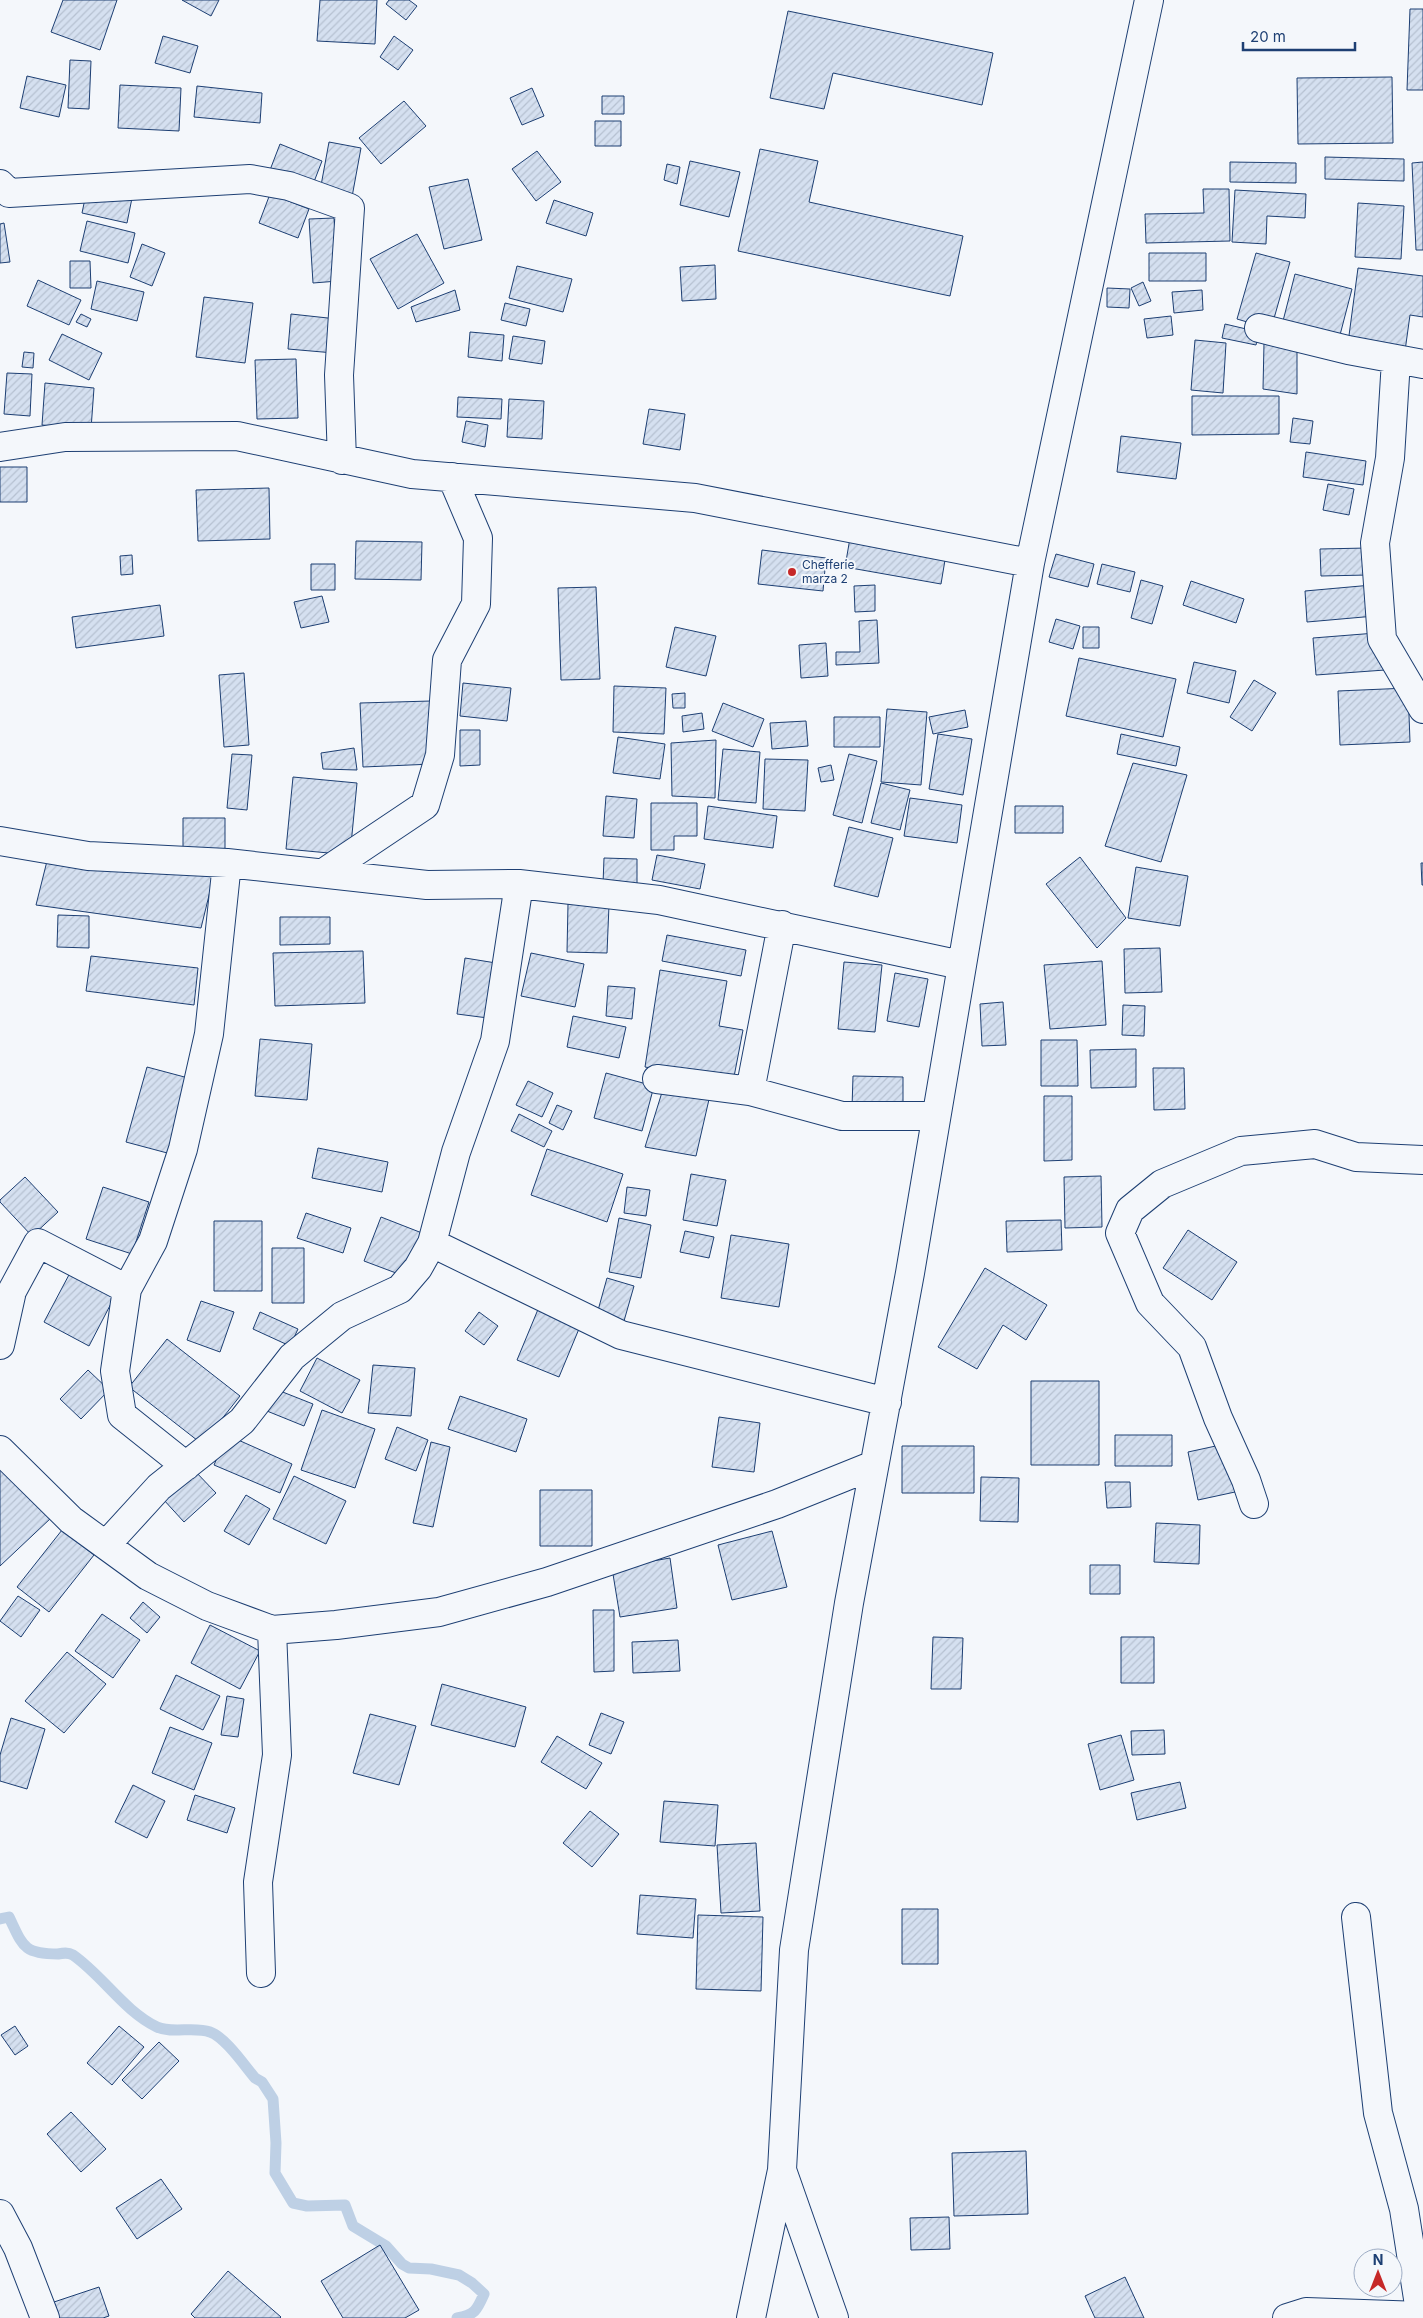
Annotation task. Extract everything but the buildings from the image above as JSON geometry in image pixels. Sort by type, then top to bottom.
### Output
[{"type":"street","points":[[750,2318],[782,2170],[794,1950],[847,1613],[887,1402],[1030,563],[1149,0]]},
{"type":"street","points":[[0,184],[9,193],[250,179],[289,186],[350,208],[339,375],[342,460]]},
{"type":"street","points":[[1259,328],[1396,360],[1423,364]]},
{"type":"street","points":[[1396,360],[1390,458],[1375,543],[1382,639],[1423,709]]},
{"type":"street","points":[[0,447],[65,438],[237,436],[412,474],[695,498],[1030,563]]},
{"type":"street","points":[[325,872],[425,805],[440,755],[447,660],[476,604],[478,538],[452,477]]},
{"type":"street","points":[[0,841],[88,856],[227,863],[325,872],[427,886],[519,884],[659,900],[961,965]]},
{"type":"street","points":[[186,1466],[122,1415],[116,1372],[127,1289],[153,1241],[183,1149],[209,1034],[227,863]]},
{"type":"street","points":[[106,1545],[159,1487],[242,1421],[292,1357],[342,1316],[400,1289],[418,1268],[432,1243],[456,1152],[495,1041],[519,884]]},
{"type":"street","points":[[750,1092],[782,925]]},
{"type":"street","points":[[657,1079],[750,1092],[842,1116],[936,1116]]},
{"type":"street","points":[[1254,1504],[1246,1480],[1218,1418],[1192,1347],[1150,1303],[1120,1233],[1130,1210],[1162,1184],[1241,1151],[1315,1144],[1356,1157],[1423,1160]]},
{"type":"street","points":[[0,1345],[12,1291],[38,1243],[127,1289]]},
{"type":"street","points":[[432,1243],[531,1293],[621,1335],[887,1402]]},
{"type":"street","points":[[0,1450],[71,1520],[148,1576],[207,1606],[272,1630],[336,1625],[439,1612],[547,1582],[777,1504],[874,1466]]},
{"type":"street","points":[[261,1973],[258,1882],[277,1756],[272,1630]]},
{"type":"street","points":[[1287,2318],[1306,2312],[1421,2317],[1404,2209],[1378,2113],[1356,1917]]},
{"type":"street","points":[[782,2170],[834,2318]]},
{"type":"street","points":[[0,2214],[18,2248],[45,2318]]},
{"type":"waterway","points":[[0,1919],[9,1917],[21,1941],[31,1950],[46,1954],[69,1953],[73,1955],[84,1963],[134,2012],[157,2027],[169,2030],[204,2030],[222,2039],[255,2078],[262,2082],[273,2099],[276,2143],[275,2173],[293,2203],[307,2206],[345,2205],[353,2226],[386,2246],[402,2264],[409,2268],[431,2269],[459,2275],[472,2283],[484,2294],[475,2311],[457,2318]]},
{"type":"place","name":"Chefferie marza 2","points":[[792,572]]}]
